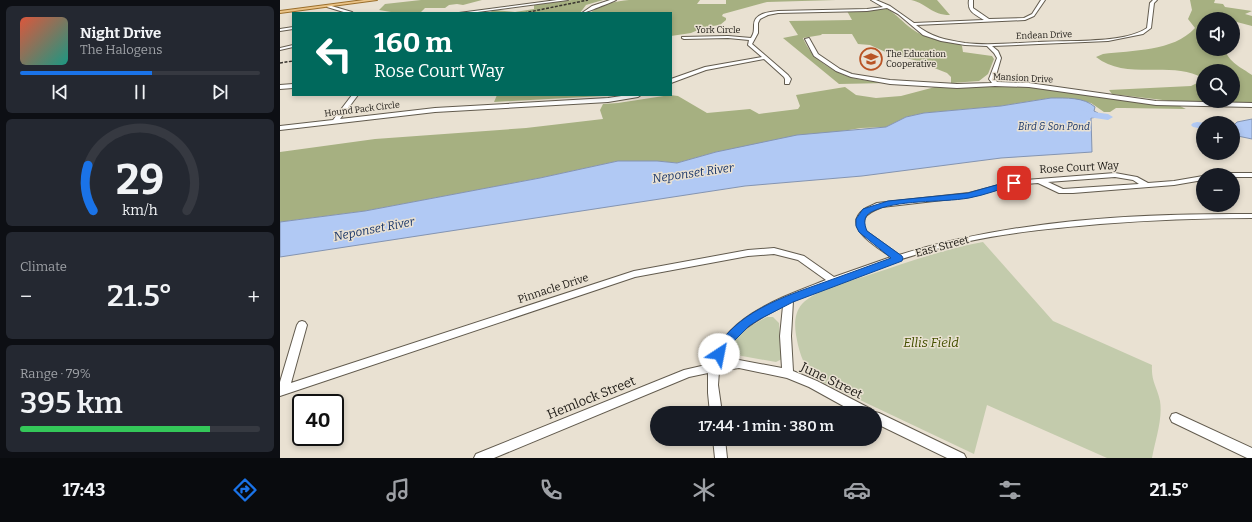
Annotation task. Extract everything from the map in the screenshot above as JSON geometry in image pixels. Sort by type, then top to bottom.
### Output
[{"type":"main road","points":[[280,12],[375,0]]},
{"type":"street","points":[[469,12],[566,0]]},
{"type":"street","points":[[586,12],[593,7],[614,0]]},
{"type":"street","name":"Endean Drive","points":[[873,0],[889,7],[922,32],[938,38],[965,44],[988,45],[1108,40],[1132,36],[1142,33],[1149,28],[1152,3],[1155,0]]},
{"type":"street","points":[[971,0],[971,9],[989,21]]},
{"type":"street","name":"Endean Drive","points":[[912,24],[1029,18],[1033,16],[1043,0]]},
{"type":"street","points":[[328,6],[348,12]]},
{"type":"street","points":[[787,83],[788,79],[786,76],[751,46],[751,39],[756,32],[757,20],[771,13],[867,10],[889,7]]},
{"type":"street","points":[[280,30],[292,28]]},
{"type":"street","name":"York Circle","points":[[684,38],[728,37],[751,39]]},
{"type":"street","name":"Mansion Drive","points":[[807,39],[816,55],[838,70],[851,75],[910,84],[957,86],[995,84],[1044,87],[1125,100],[1156,103],[1252,106]]},
{"type":"street","points":[[988,45],[998,56],[999,60],[992,79],[995,84]]},
{"type":"street","points":[[280,49],[292,46]]},
{"type":"street","points":[[672,81],[713,66],[764,58]]},
{"type":"street","points":[[280,87],[292,86]]},
{"type":"street","points":[[335,122],[354,96]]},
{"type":"street","name":"Hound Pack Circle","points":[[280,128],[448,109],[608,100],[632,96]]},
{"type":"street","name":"Rose Court Way","points":[[898,258],[863,232],[860,226],[860,219],[866,211],[880,205],[969,195],[1014,183],[1038,180],[1115,175],[1135,178],[1147,185]]},
{"type":"street","points":[[1240,175],[1252,175]]},
{"type":"street","points":[[1038,180],[1062,191],[1072,191],[1174,183],[1196,179]]},
{"type":"street","name":"East Street","points":[[715,406],[712,382],[714,367],[719,354],[728,340],[745,323],[789,299],[833,281],[898,258],[986,235],[1037,228],[1157,217],[1252,216]]},
{"type":"street","name":"Pinnacle Drive","points":[[282,391],[634,274],[748,253],[774,251],[801,258],[833,281]]},
{"type":"street","points":[[788,374],[784,345],[785,321],[789,299]]},
{"type":"street","points":[[282,391],[302,325]]},
{"type":"street","name":"June Street","points":[[714,367],[739,364],[788,374],[813,384],[854,406]]},
{"type":"street","name":"Hemlock Street","points":[[480,458],[688,372],[714,367]]},
{"type":"street","points":[[1176,418],[1252,454]]},
{"type":"street","points":[[882,420],[960,458]]},
{"type":"street","points":[[720,446],[721,458]]},
{"type":"green space","points":[[421,0],[482,0],[463,5],[449,5],[445,8],[425,8],[421,12],[391,12],[379,10],[385,4]]},
{"type":"green space","points":[[572,0],[603,0],[586,5],[581,12],[515,12],[534,9],[534,5]]},
{"type":"green space","points":[[629,0],[700,0],[697,4],[726,4],[726,0],[836,0],[767,2],[723,14],[722,16],[726,18],[726,20],[720,25],[705,27],[691,33],[672,36],[672,12],[591,12],[604,5]]},
{"type":"green space","points":[[911,0],[937,0],[950,15],[938,13]]},
{"type":"green space","points":[[1190,0],[1215,0],[1214,3],[1223,4],[1225,7],[1252,11],[1245,14],[1252,16],[1252,26],[1240,23],[1240,12],[1196,12],[1196,56],[1228,56],[1236,64],[1196,64],[1196,75],[1177,70],[1121,68],[1108,64],[1096,57],[1103,54],[1164,46],[1175,42],[1186,36],[1195,28],[1188,19],[1192,10]]},
{"type":"green space","points":[[887,9],[894,13],[912,29],[923,35],[960,44],[963,52],[992,56],[994,59],[988,74],[979,81],[951,83],[951,77],[947,73],[914,60],[890,54],[870,45],[858,44],[852,34],[822,34],[803,38],[812,53],[832,69],[857,79],[888,83],[839,84],[783,38],[798,35],[789,21],[852,20],[847,11]]},
{"type":"green space","points":[[494,10],[515,12],[490,12]]},
{"type":"green space","points":[[1240,67],[1252,75],[1252,103],[1240,103]]},
{"type":"green space","points":[[1196,84],[1196,102],[1171,101],[1112,94],[1109,90],[1191,86]]},
{"type":"green space","points":[[1023,86],[1141,103],[1180,106],[1186,109],[1116,108],[1110,112],[1104,112],[1091,103],[1067,98],[1051,98],[1001,106],[924,113],[906,117],[886,127],[861,128],[716,152],[677,163],[657,161],[618,161],[540,178],[365,211],[280,222],[280,152],[375,139],[526,128],[603,119],[600,110],[603,104],[664,96],[678,96],[707,113],[750,109],[759,114],[798,109],[800,106],[796,95],[845,87],[856,95],[876,98],[901,96],[935,87]]},
{"type":"green space","points":[[497,96],[602,96],[494,102]]},
{"type":"green space","name":"Ellis Field","points":[[983,242],[1053,321],[1152,365],[1152,376],[1159,396],[1161,408],[1160,422],[1152,458],[1107,458],[987,405],[974,454],[882,410],[882,406],[873,406],[822,382],[812,375],[803,361],[796,334],[795,324],[797,314],[802,304],[816,294],[835,286],[913,260]]},
{"type":"green space","points":[[767,317],[773,317],[779,323],[782,359],[776,362],[742,356],[729,352],[728,349],[741,334]]},
{"type":"water","name":"Bird & Son Pond","points":[[1051,98],[1069,98],[1086,101],[1095,107],[1094,111],[1098,113],[1098,117],[1091,118],[1092,152],[1001,158],[862,176],[745,186],[280,257],[280,222],[365,211],[540,178],[618,161],[657,161],[677,163],[716,152],[797,135],[886,127],[906,117],[924,113],[1001,106]]},
{"type":"water","points":[[1252,119],[1252,139],[1240,136],[1240,121]]},
{"type":"waterway","name":"Neponset River","points":[[1079,113],[1108,117]]},
{"type":"railway","points":[[529,12],[588,0]]},
{"type":"railway","points":[[280,63],[292,61]]},
{"type":"place","name":"The Education Cooperative","points":[[871,59]]},
{"type":"route","points":[[719,354],[728,340],[745,323],[756,316],[789,299],[833,281],[898,258],[865,235],[860,226],[860,219],[866,211],[880,205],[969,195],[1014,183]]}]
